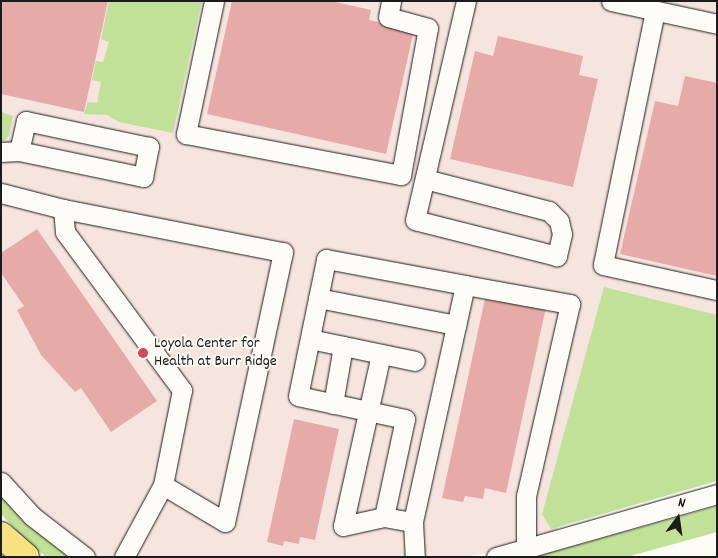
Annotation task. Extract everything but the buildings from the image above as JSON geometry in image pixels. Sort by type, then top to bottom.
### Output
[{"type":"highway","points":[[1,535],[26,557]]},
{"type":"street","points":[[214,1],[186,134],[401,175],[428,28],[388,17],[391,1]]},
{"type":"street","points":[[425,179],[549,211],[560,228],[557,256],[415,220],[466,1]]},
{"type":"street","points":[[611,1],[717,24]]},
{"type":"street","points":[[655,11],[603,265],[717,290]]},
{"type":"street","points":[[26,121],[149,147],[143,177],[10,152],[26,121]]},
{"type":"street","points":[[1,193],[63,209],[283,252],[225,522],[163,485]]},
{"type":"street","points":[[63,209],[65,232],[182,390],[163,485],[124,557]]},
{"type":"street","points":[[384,518],[405,419],[298,396],[326,259],[570,304],[526,496],[526,548]]},
{"type":"street","points":[[415,557],[413,522],[465,285]]},
{"type":"street","points":[[318,298],[456,324]]},
{"type":"street","points":[[310,339],[415,361]]},
{"type":"street","points":[[333,404],[343,346]]},
{"type":"street","points":[[380,354],[343,526],[384,518],[413,522]]},
{"type":"street","points":[[1,482],[32,516],[85,557]]},
{"type":"street","points":[[496,557],[717,494]]},
{"type":"shaded area","points":[[1,1],[717,1],[717,316],[604,292],[557,533],[470,557],[98,557],[66,536],[1,473]]},
{"type":"green space","points":[[109,1],[202,1],[173,133],[119,122],[107,115],[84,114],[88,102],[97,103],[101,82],[92,80],[96,61],[103,62],[109,42],[101,39]]},
{"type":"green space","points":[[1,112],[13,116],[9,136],[1,144]]},
{"type":"green space","points":[[604,287],[717,315],[717,481],[551,529],[542,514]]},
{"type":"green space","points":[[1,492],[73,557],[46,557],[27,542],[1,514]]},
{"type":"green space","points":[[717,506],[717,532],[627,557],[534,557]]},
{"type":"place","name":"Loyola Center for Health at Burr Ridge","points":[[143,353]]}]
